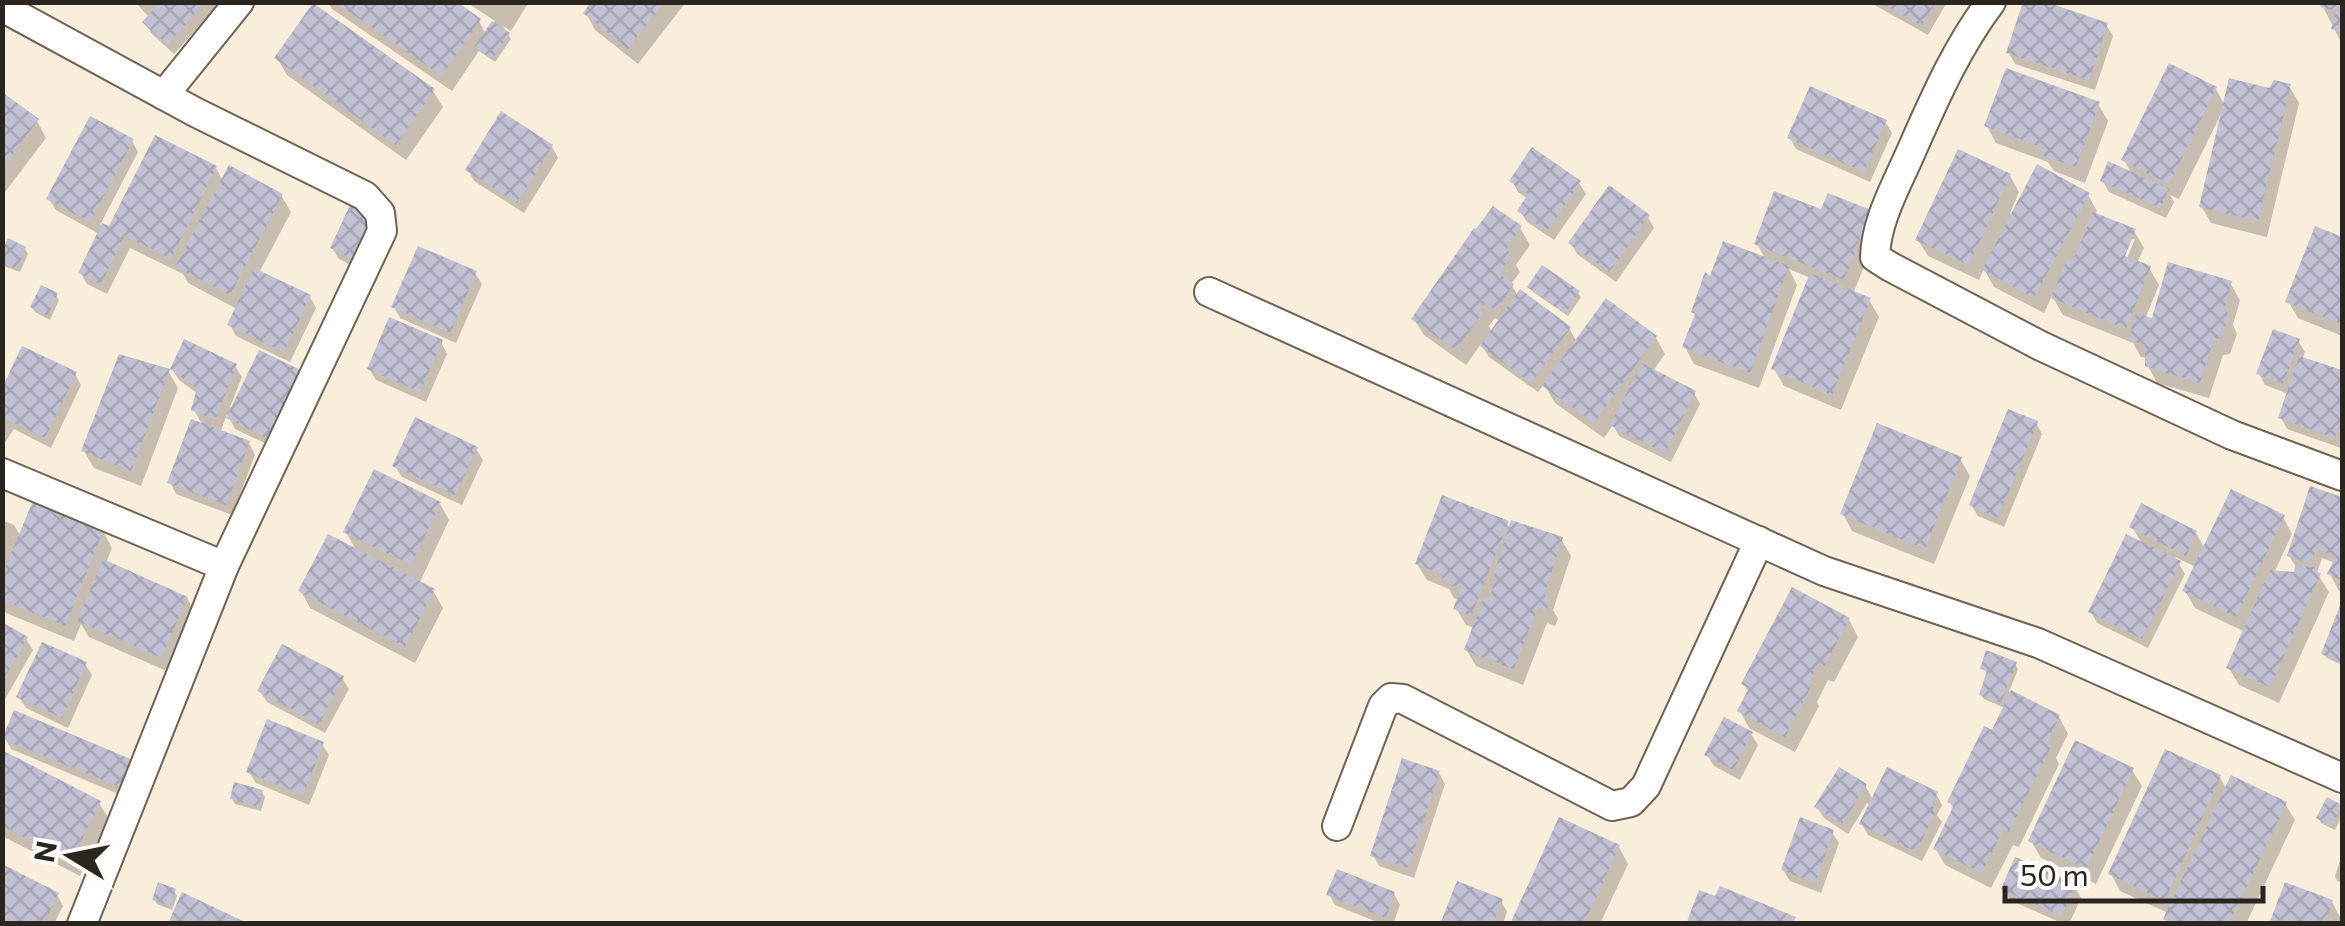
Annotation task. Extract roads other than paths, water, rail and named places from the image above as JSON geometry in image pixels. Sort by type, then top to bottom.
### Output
[{"type":"street","points":[[164,95],[239,2]]},
{"type":"street","points":[[1991,2],[1971,28],[1912,151],[1876,240],[1876,257],[2041,346],[2232,435],[2342,476]]},
{"type":"street","points":[[2,6],[164,95],[365,196],[380,213],[382,231],[224,566],[82,924]]},
{"type":"street","points":[[1209,292],[1824,571],[2038,643],[2342,778]]},
{"type":"street","points":[[2,473],[224,566]]},
{"type":"street","points":[[1337,826],[1383,706],[1391,698],[1404,699],[1612,806],[1632,802],[1646,786],[1760,541]]}]
